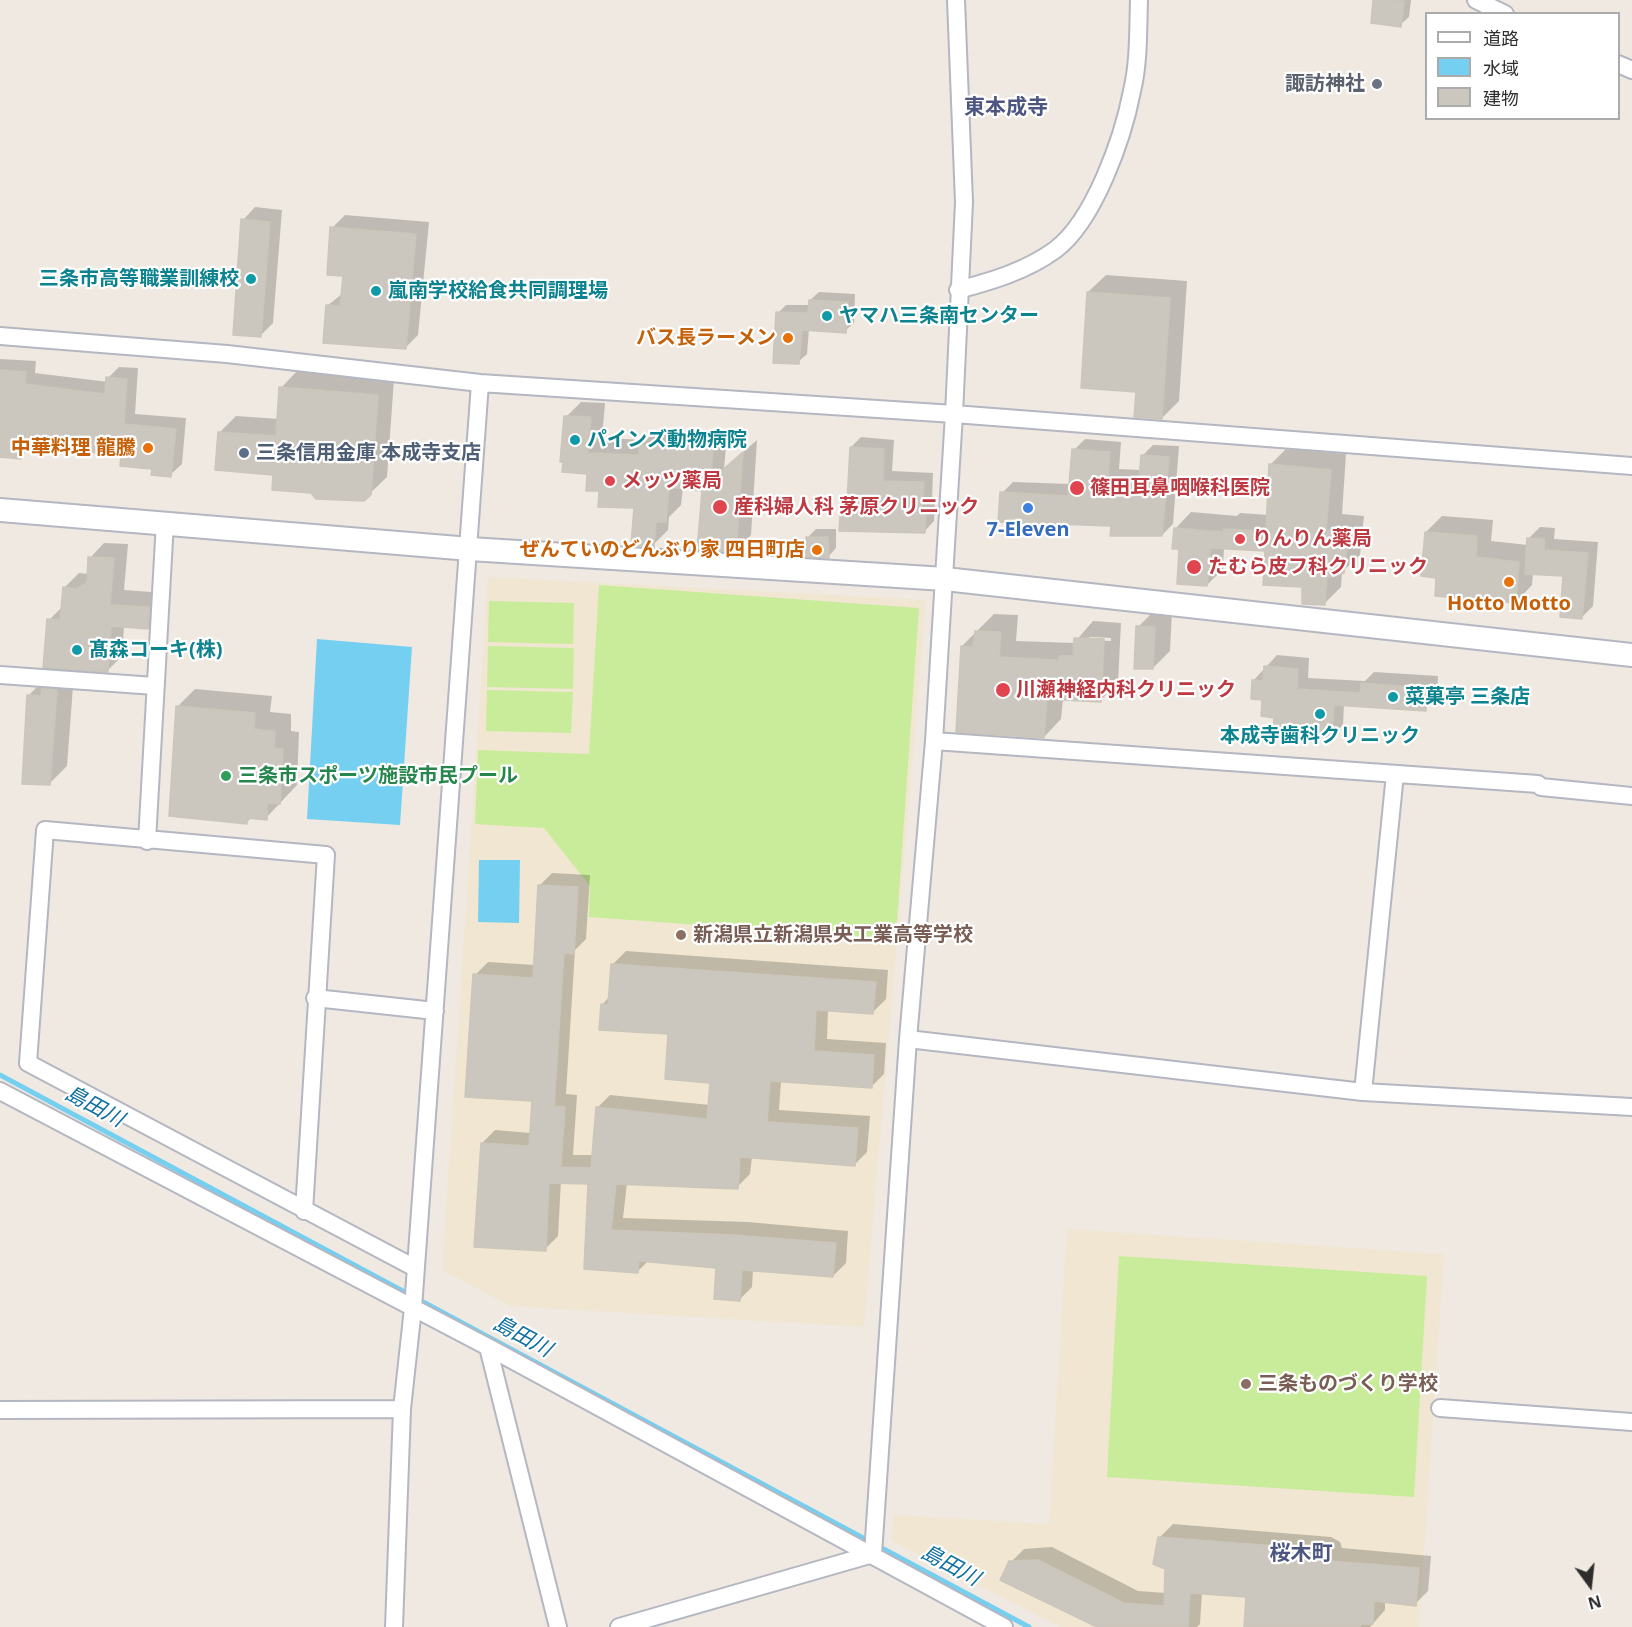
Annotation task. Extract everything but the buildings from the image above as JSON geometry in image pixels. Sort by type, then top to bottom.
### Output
[{"type":"street","points":[[873,1554],[908,1039],[934,741],[954,414],[958,290],[964,201],[956,0]]},
{"type":"street","points":[[958,290],[996,280],[1028,267],[1057,248],[1085,214],[1104,181],[1132,92],[1139,0]]},
{"type":"street","points":[[1476,0],[1501,12]]},
{"type":"street","points":[[0,336],[227,354],[480,383],[954,414],[1632,466]]},
{"type":"street","points":[[394,1627],[402,1409],[413,1308],[470,549],[480,383]]},
{"type":"street","points":[[0,510],[470,549],[945,579],[1632,655]]},
{"type":"street","points":[[147,841],[165,522]]},
{"type":"street","points":[[0,675],[155,686]]},
{"type":"street","points":[[934,741],[1538,784],[1541,787],[1632,796]]},
{"type":"street","points":[[1363,1092],[1395,774]]},
{"type":"street","points":[[303,1211],[326,855],[147,841],[45,830],[28,1063],[303,1211],[415,1268]]},
{"type":"street","points":[[315,998],[435,1011]]},
{"type":"street","points":[[908,1039],[1363,1092],[1632,1107]]},
{"type":"street","points":[[0,1091],[488,1347],[1004,1627]]},
{"type":"street","points":[[488,1347],[558,1627]]},
{"type":"street","points":[[1440,1408],[1632,1422]]},
{"type":"street","points":[[0,1410],[402,1409]]},
{"type":"street","points":[[620,1627],[873,1554]]},
{"type":"shaded area","name":"新潟県立新潟県央工業高等学校","points":[[488,577],[926,600],[864,1327],[510,1306],[442,1270]]},
{"type":"shaded area","name":"三条ものづくり学校","points":[[1067,1229],[1444,1254],[1419,1627],[1060,1627],[892,1541],[894,1515],[1049,1524]]},
{"type":"green space","points":[[599,585],[919,608],[897,921],[880,938],[589,917],[590,886],[544,828],[475,824],[478,750],[589,754]]},
{"type":"green space","points":[[489,601],[574,603],[573,644],[488,642]]},
{"type":"green space","points":[[488,646],[574,648],[573,689],[487,687]]},
{"type":"green space","points":[[487,690],[573,692],[571,733],[486,731]]},
{"type":"green space","points":[[1119,1256],[1427,1276],[1414,1497],[1107,1477]]},
{"type":"water","points":[[317,639],[412,647],[400,825],[307,819]]},
{"type":"water","points":[[479,860],[520,860],[519,923],[478,922]]},
{"type":"waterway","name":"島田川","points":[[0,1075],[1029,1627]]},
{"type":"place","name":"諏訪神社","points":[[1377,84]]},
{"type":"place","name":"三条市高等職業訓練校","points":[[251,279]]},
{"type":"place","name":"嵐南学校給食共同調理場","points":[[376,291]]},
{"type":"place","name":"ヤマハ三条南センター","points":[[827,316]]},
{"type":"place","name":"バス長ラーメン","points":[[788,338]]},
{"type":"place","name":"パインズ動物病院","points":[[575,440]]},
{"type":"place","name":"中華料理 龍騰","points":[[148,448]]},
{"type":"place","name":"三条信用金庫 本成寺支店","points":[[244,453]]},
{"type":"place","name":"メッツ薬局","points":[[610,481]]},
{"type":"place","name":"篠田耳鼻咽喉科医院","points":[[1077,488]]},
{"type":"place","name":"産科婦人科 茅原クリニック","points":[[720,507]]},
{"type":"place","name":"7-Eleven","points":[[1028,508]]},
{"type":"place","name":"りんりん薬局","points":[[1240,539]]},
{"type":"place","name":"ぜんていのどんぶり家 四日町店","points":[[817,550]]},
{"type":"place","name":"たむら皮フ科クリニック","points":[[1194,567]]},
{"type":"place","name":"Hotto Motto","points":[[1509,582]]},
{"type":"place","name":"髙森コーキ(株)","points":[[77,650]]},
{"type":"place","name":"川瀬神経内科クリニック","points":[[1003,690]]},
{"type":"place","name":"菜菓亭 三条店","points":[[1393,697]]},
{"type":"place","name":"本成寺歯科クリニック","points":[[1320,714]]},
{"type":"place","name":"三条市スポーツ施設市民プール","points":[[226,776]]},
{"type":"place","name":"新潟県立新潟県央工業高等学校","points":[[681,935]]},
{"type":"place","name":"三条ものづくり学校","points":[[1246,1384]]},
{"type":"district","name":"東本成寺","points":[[1006,108]]},
{"type":"district","name":"桜木町","points":[[1301,1554]]}]
